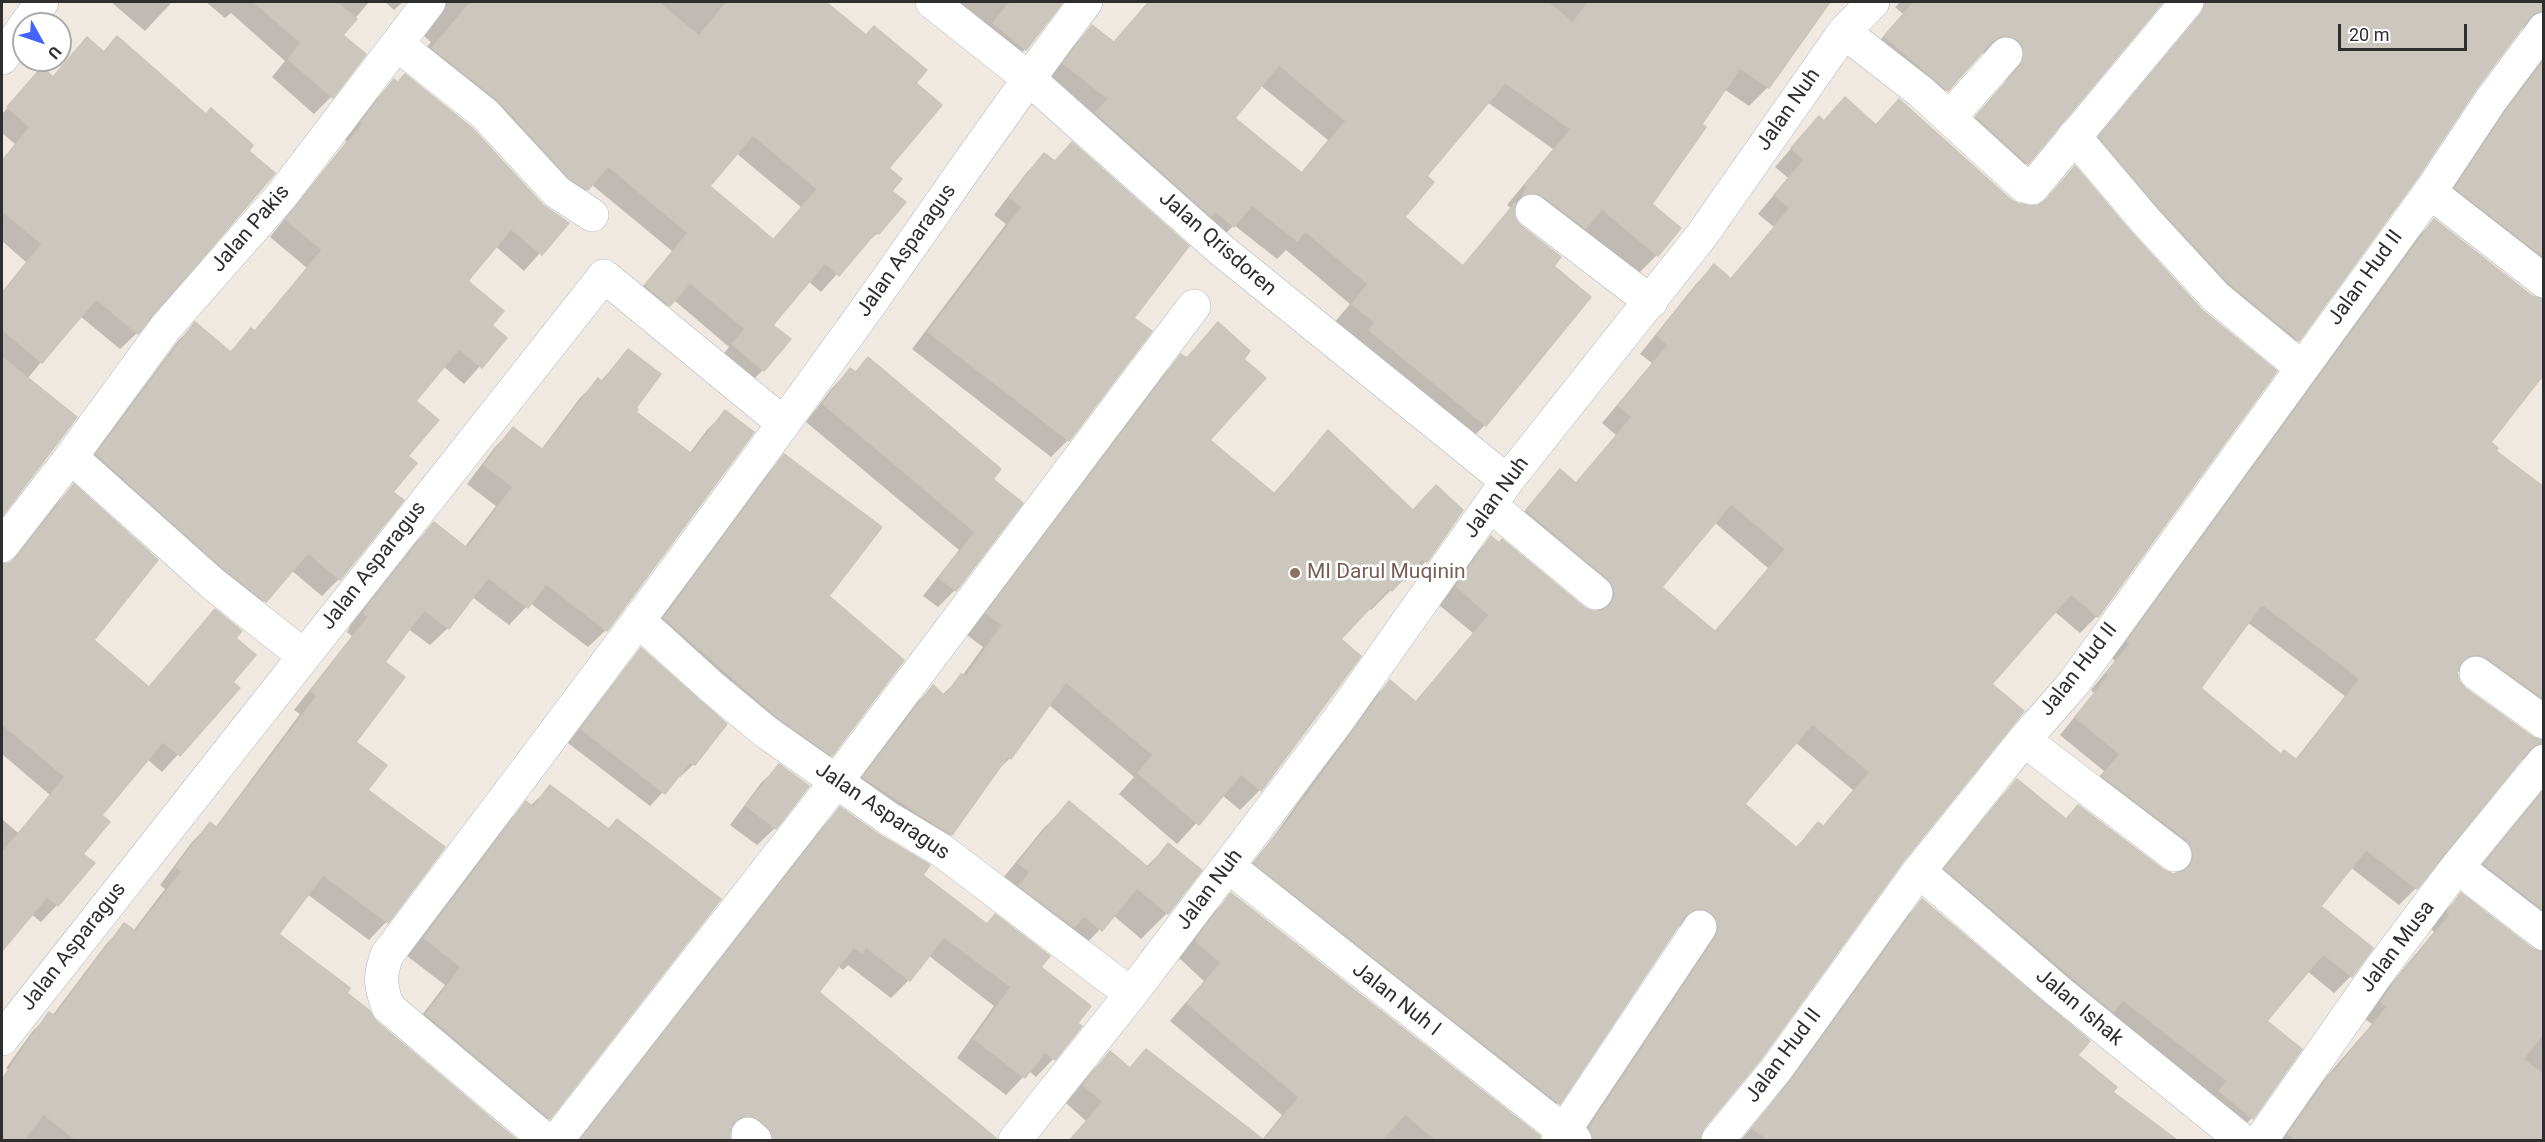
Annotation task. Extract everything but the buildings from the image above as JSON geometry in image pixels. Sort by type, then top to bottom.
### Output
[{"type":"street","name":"Jalan Pakis","points":[[2,546],[71,457],[166,327],[282,195],[429,2]]},
{"type":"street","name":"Jalan Qrisdoren","points":[[932,2],[1028,78],[1499,493],[1596,593]]},
{"type":"street","name":"Jalan Asparagus","points":[[546,1140],[388,1007],[381,988],[380,974],[387,955],[639,621],[1028,78],[1086,2]]},
{"type":"street","name":"Jalan Nuh","points":[[1015,1140],[1131,994],[1339,719],[1499,493],[1651,302],[1702,235],[1844,32],[1873,2]]},
{"type":"street","points":[[1844,32],[1921,92],[2029,188],[2032,188],[2187,2]]},
{"type":"street","name":"Jalan Hud II","points":[[1718,1140],[1775,1071],[1919,871],[2024,740],[2073,684],[2430,192],[2491,100],[2544,29]]},
{"type":"street","points":[[397,44],[485,114],[557,192],[592,215]]},
{"type":"street","points":[[1949,118],[2006,54]]},
{"type":"street","points":[[2074,136],[2145,220],[2216,297],[2301,367]]},
{"type":"street","points":[[2430,192],[2544,281]]},
{"type":"street","points":[[1532,211],[1651,302]]},
{"type":"street","name":"Jalan Asparagus","points":[[2,1039],[604,276],[783,423]]},
{"type":"street","points":[[557,1140],[836,782],[1194,306]]},
{"type":"street","points":[[71,457],[212,583],[304,656]]},
{"type":"street","name":"Jalan Asparagus","points":[[639,621],[766,732],[888,818],[941,850],[1131,994]]},
{"type":"street","points":[[2476,673],[2544,722]]},
{"type":"street","points":[[2024,740],[2175,855]]},
{"type":"street","name":"Jalan Musa","points":[[2265,1138],[2338,1028],[2457,867],[2544,761]]},
{"type":"street","name":"Jalan Nuh I","points":[[1228,866],[1566,1137]]},
{"type":"street","points":[[2457,867],[2544,934]]},
{"type":"street","name":"Jalan Ishak","points":[[1919,871],[2058,991],[2265,1138]]},
{"type":"street","points":[[1566,1137],[1700,927]]},
{"type":"place","name":"MI Darul Muqinin","points":[[1295,573]]}]
